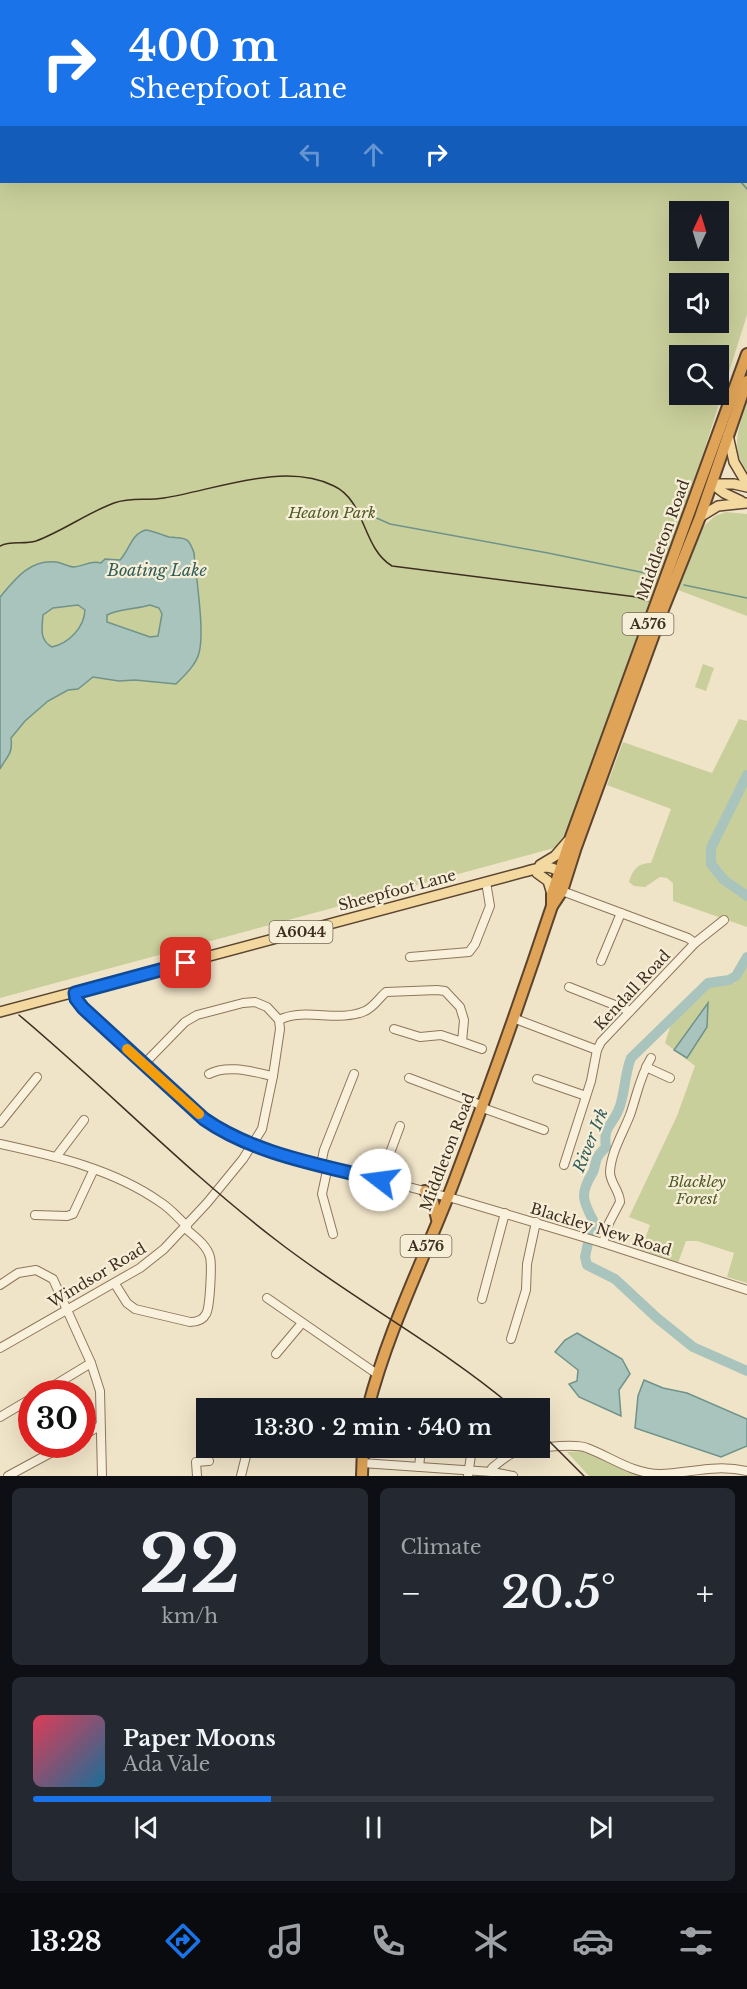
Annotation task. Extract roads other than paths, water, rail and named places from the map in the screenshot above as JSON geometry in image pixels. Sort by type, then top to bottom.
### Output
[{"type":"highway","name":"Middleton Road","points":[[371,1398],[377,1374],[447,1197],[560,889],[588,789],[747,354]]},
{"type":"highway","name":"Middleton Road","points":[[574,842],[600,784],[662,612],[700,517],[747,381]]},
{"type":"highway","points":[[588,789],[600,784]]},
{"type":"highway","name":"A576","points":[[559,872],[565,868],[574,842]]},
{"type":"highway","name":"Middleton Road","points":[[559,872],[560,889]]},
{"type":"highway","points":[[559,872],[560,889]]},
{"type":"highway","points":[[425,1191],[433,1202],[437,1220]]},
{"type":"highway","points":[[362,1458],[362,1476]]},
{"type":"main road","points":[[728,435],[734,462],[747,485]]},
{"type":"main road","points":[[708,459],[712,484],[728,496],[746,503]]},
{"type":"main road","points":[[693,506],[712,484],[747,485]]},
{"type":"main road","points":[[700,517],[718,506],[746,503]]},
{"type":"main road","name":"Sheepfoot Lane","points":[[524,872],[550,860],[574,842]]},
{"type":"main road","name":"Sheepfoot Lane","points":[[0,1012],[524,872],[549,867],[559,872]]},
{"type":"main road","name":"Sheepfoot Lane","points":[[524,872],[559,872]]},
{"type":"main road","points":[[537,873],[560,889]]},
{"type":"street","points":[[410,957],[469,952],[475,944],[490,906],[486,882]]},
{"type":"street","points":[[560,889],[688,938],[695,944]]},
{"type":"street","points":[[601,961],[621,913]]},
{"type":"street","name":"Kendall Road","points":[[564,1165],[586,1096],[597,1050],[606,1036],[695,944],[724,920]]},
{"type":"street","points":[[569,987],[630,1011]]},
{"type":"street","points":[[144,1064],[185,1022],[197,1015],[255,1002],[267,1007],[279,1020],[293,1015],[348,1016],[367,1011],[386,992],[446,991],[460,1007],[464,1020],[462,1042]]},
{"type":"street","name":"Blackley New Road","points":[[75,993],[76,999],[83,1008],[204,1119],[252,1144],[536,1222],[747,1290]]},
{"type":"street","points":[[513,1018],[597,1050]]},
{"type":"street","name":"Windsor Road","points":[[0,1348],[140,1268],[186,1227],[258,1138],[273,1076],[280,1029],[279,1020]]},
{"type":"street","points":[[394,1029],[420,1037],[441,1035],[482,1049]]},
{"type":"street","points":[[599,1241],[620,1202],[610,1169],[615,1149],[651,1058]]},
{"type":"street","points":[[646,1067],[670,1078]]},
{"type":"street","points":[[209,1074],[230,1069],[273,1076]]},
{"type":"street","points":[[333,1234],[322,1194],[324,1150],[354,1074]]},
{"type":"street","points":[[0,1123],[37,1077]]},
{"type":"street","points":[[409,1078],[544,1130]]},
{"type":"street","points":[[537,1078],[586,1096]]},
{"type":"street","points":[[56,1156],[84,1120]]},
{"type":"street","points":[[380,1180],[400,1126]]},
{"type":"street","points":[[0,1144],[56,1156],[134,1186],[161,1202],[203,1245],[211,1260],[208,1309],[203,1318],[194,1322],[135,1309],[127,1303],[115,1284]]},
{"type":"street","points":[[34,1215],[67,1216],[73,1214],[94,1169]]},
{"type":"street","points":[[482,1299],[505,1213]]},
{"type":"street","points":[[511,1339],[526,1290],[527,1264],[536,1222]]},
{"type":"street","points":[[0,1285],[18,1273],[36,1270],[53,1279],[69,1310],[100,1391],[102,1476]]},
{"type":"street","points":[[267,1298],[377,1374]]},
{"type":"street","points":[[276,1354],[302,1323]]},
{"type":"street","points":[[63,1380],[91,1363]]},
{"type":"street","points":[[0,1417],[18,1406]]},
{"type":"street","points":[[96,1428],[100,1426]]},
{"type":"street","points":[[492,1472],[492,1468],[510,1454],[522,1450],[585,1446],[624,1466],[659,1474],[706,1468],[747,1471]]},
{"type":"street","points":[[8,1476],[41,1458]]},
{"type":"street","points":[[241,1476],[246,1458]]},
{"type":"street","points":[[419,1467],[420,1458]]},
{"type":"street","points":[[469,1473],[471,1458]]},
{"type":"street","points":[[197,1476],[196,1462],[209,1461]]},
{"type":"street","points":[[362,1463],[469,1473],[492,1472],[513,1476]]},
{"type":"water","name":"Boating Lake","points":[[146,530],[185,539],[192,547],[201,618],[201,643],[195,662],[176,684],[135,680],[119,681],[93,677],[78,689],[68,690],[48,701],[25,721],[11,738],[10,751],[0,769],[0,597],[24,572],[38,564],[56,562],[74,567],[101,563],[105,559],[120,560],[134,538]],"holes":[[[78,605],[85,610],[79,629],[70,638],[52,647],[43,637],[43,615],[53,608]],[[150,605],[159,608],[162,614],[158,636],[150,637],[107,622],[107,615],[111,613]]]},
{"type":"water","points":[[708,1003],[707,1027],[687,1058],[674,1050]]},
{"type":"water","points":[[577,1333],[622,1359],[630,1374],[619,1390],[621,1416],[579,1397],[569,1384],[577,1381],[578,1370],[555,1352],[565,1340]]},
{"type":"water","points":[[644,1380],[663,1388],[687,1393],[747,1419],[747,1446],[721,1457],[635,1428],[638,1396]]},
{"type":"waterway","points":[[742,183],[747,189]]},
{"type":"waterway","points":[[372,516],[390,524],[655,575]]},
{"type":"waterway","points":[[684,585],[747,598]]},
{"type":"waterway","name":"River Irk","points":[[747,775],[711,848],[711,864],[724,880],[747,896]]},
{"type":"waterway","name":"River Irk","points":[[747,957],[736,976],[729,980],[708,983],[631,1058],[620,1105],[607,1131],[606,1147],[597,1158],[584,1191],[585,1202],[593,1220],[585,1257],[587,1265],[615,1279],[693,1347],[747,1371]]},
{"type":"tram line","points":[[0,546],[36,541],[120,501],[164,498],[249,480],[294,476],[314,479],[334,486],[344,493],[359,513],[375,548],[392,566],[637,597],[648,601]]},
{"type":"tram line","points":[[19,1015],[210,1186],[276,1240],[502,1398]]},
{"type":"tram line","points":[[550,1442],[584,1476]]},
{"type":"park label","name":"Heaton Park","points":[[332,512]]},
{"type":"park label","name":"Blackley Forest","points":[[697,1190]]}]
